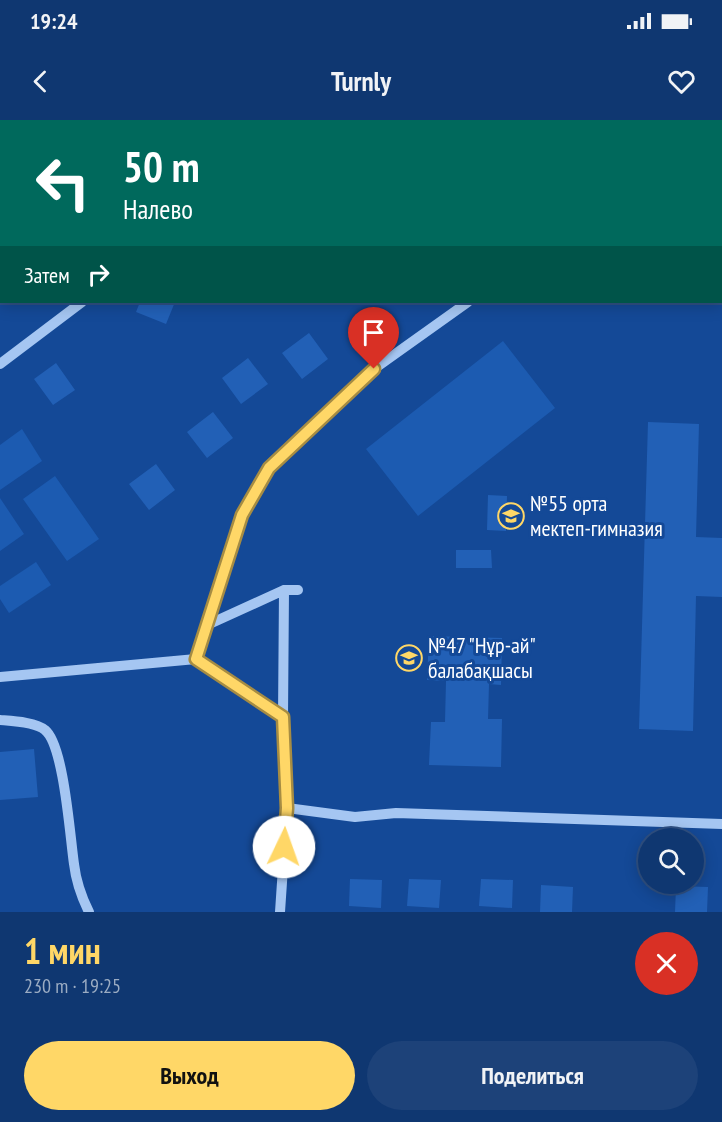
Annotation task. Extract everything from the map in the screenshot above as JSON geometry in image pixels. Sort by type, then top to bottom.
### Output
[{"type":"street","points":[[0,364],[81,303]]},
{"type":"street","points":[[196,659],[242,515],[269,468],[374,369],[467,303]]},
{"type":"street","points":[[205,626],[284,590],[298,590]]},
{"type":"street","points":[[280,912],[287,808],[283,717],[284,590]]},
{"type":"street","points":[[0,677],[196,659],[283,717]]},
{"type":"street","points":[[0,720],[16,721],[44,729],[55,742],[67,806],[74,865],[80,894],[88,912]]},
{"type":"street","points":[[287,808],[355,817],[396,813],[722,824]]},
{"type":"shaded area","points":[[503,341],[555,408],[418,516],[366,449]]},
{"type":"shaded area","points":[[22,429],[42,461],[0,490],[0,445]]},
{"type":"shaded area","points":[[55,476],[99,539],[67,561],[23,499]]},
{"type":"shaded area","points":[[0,498],[24,534],[0,551]]},
{"type":"shaded area","points":[[36,562],[51,585],[9,613],[0,599],[0,586]]},
{"type":"building","points":[[140,303],[175,303],[166,324],[136,312]]},
{"type":"building","points":[[309,333],[328,359],[302,379],[282,353]]},
{"type":"building","points":[[248,358],[268,384],[241,404],[222,378]]},
{"type":"building","points":[[56,363],[75,390],[53,405],[34,379]]},
{"type":"building","points":[[213,412],[233,438],[207,458],[187,432]]},
{"type":"building","points":[[648,422],[699,424],[696,537],[722,538],[722,597],[696,596],[693,731],[639,729]]},
{"type":"building","points":[[156,464],[175,490],[149,510],[129,484]]},
{"type":"building","points":[[488,495],[507,496],[506,531],[487,530]]},
{"type":"building","points":[[456,550],[491,550],[492,568],[456,568]]},
{"type":"building","points":[[429,636],[502,638],[501,685],[489,684],[488,719],[502,719],[501,767],[429,765],[431,722],[445,722],[446,681],[427,680]]},
{"type":"building","points":[[34,749],[38,797],[0,800],[0,752]]},
{"type":"building","points":[[350,879],[382,880],[381,908],[349,906]]},
{"type":"building","points":[[409,879],[441,880],[439,908],[407,906]]},
{"type":"building","points":[[481,879],[513,880],[512,908],[479,906]]},
{"type":"building","points":[[541,885],[573,887],[572,912],[540,912]]},
{"type":"building","points":[[704,887],[708,887],[707,912],[675,912],[676,894],[704,894]]},
{"type":"place","name":"№55 орта мектеп-гимназия","points":[[511,516]]},
{"type":"place","name":"№47 \"Нұр-ай\" балабақшасы","points":[[409,658]]},
{"type":"route","points":[[284,847],[287,808],[283,717],[196,659],[242,515],[269,468],[374,369]]}]
